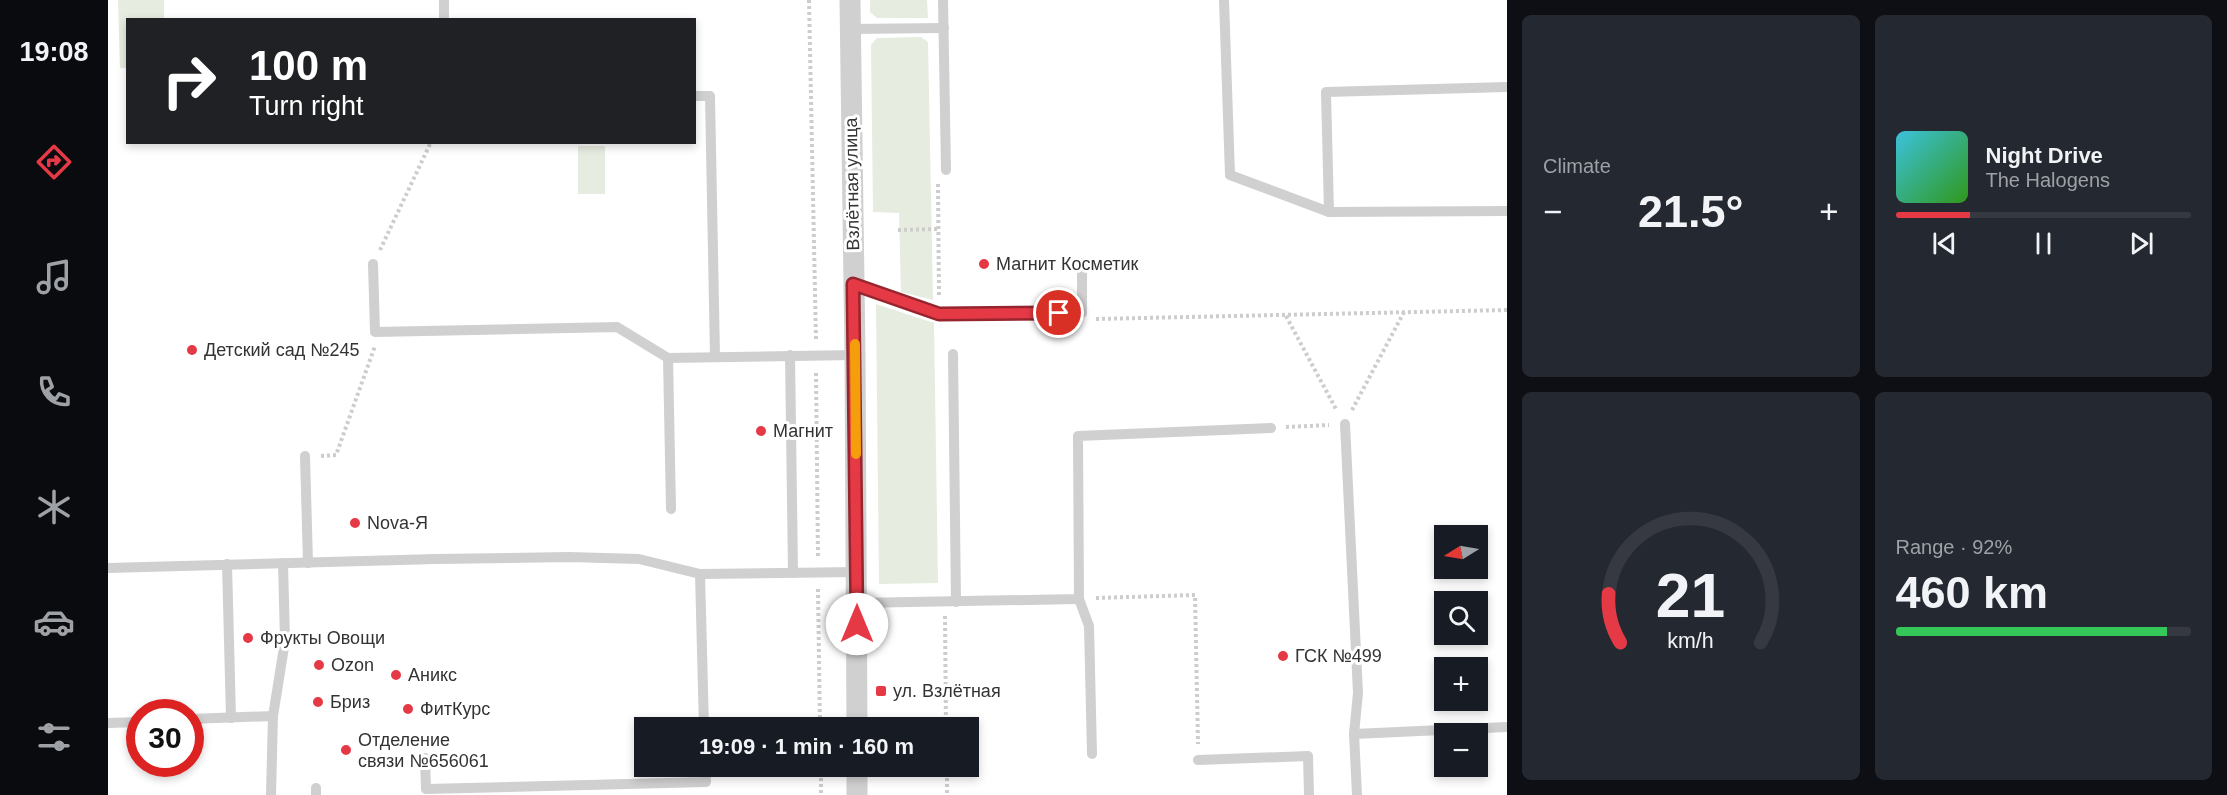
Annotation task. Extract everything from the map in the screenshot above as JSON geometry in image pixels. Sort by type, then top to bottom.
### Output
[{"type":"street","name":"Взлётная улица","points":[[850,0],[857,717]]},
{"type":"street","points":[[856,795],[857,777]]},
{"type":"lane","points":[[444,0],[444,18]]},
{"type":"lane","points":[[943,0],[946,170]]},
{"type":"lane","points":[[1224,0],[1230,175],[1329,212],[1507,210]]},
{"type":"lane","points":[[850,29],[944,28]]},
{"type":"lane","points":[[1329,212],[1326,92],[1507,87]]},
{"type":"lane","points":[[696,96],[710,96],[715,357]]},
{"type":"lane","points":[[853,284],[939,314],[1082,313],[1082,263]]},
{"type":"lane","points":[[373,264],[375,332],[617,327],[668,358],[855,355]]},
{"type":"lane","points":[[953,354],[956,602]]},
{"type":"lane","points":[[790,356],[794,573]]},
{"type":"lane","points":[[668,358],[671,509]]},
{"type":"lane","points":[[1345,424],[1359,693],[1354,734],[1358,795]]},
{"type":"lane","points":[[1092,754],[1089,626],[1079,599],[1078,436],[1271,428]]},
{"type":"lane","points":[[305,456],[308,563]]},
{"type":"lane","points":[[108,568],[447,559],[615,559],[639,560],[700,574],[857,572]]},
{"type":"lane","points":[[272,795],[273,716],[285,641],[283,563]]},
{"type":"lane","points":[[227,564],[231,718]]},
{"type":"lane","points":[[700,574],[704,717]]},
{"type":"lane","points":[[857,603],[1079,599]]},
{"type":"lane","points":[[204,719],[273,716]]},
{"type":"lane","points":[[108,723],[126,722]]},
{"type":"lane","points":[[1354,734],[1507,727]]},
{"type":"lane","points":[[1198,760],[1308,756],[1309,795]]},
{"type":"lane","points":[[425,758],[426,789],[706,782],[706,777]]},
{"type":"path","points":[[373,264],[430,144]]},
{"type":"path","points":[[898,230],[938,229]]},
{"type":"path","points":[[1082,313],[1090,319],[1507,309]]},
{"type":"path","points":[[1345,424],[1404,312]]},
{"type":"path","points":[[1286,316],[1345,424]]},
{"type":"path","points":[[305,456],[336,455],[375,347],[375,332]]},
{"type":"path","points":[[1271,428],[1345,424]]},
{"type":"path","points":[[1079,599],[1195,595],[1198,760]]},
{"type":"path","points":[[821,777],[821,795]]},
{"type":"path","points":[[946,777],[947,795]]},
{"type":"shaded area","points":[[118,0],[164,0],[164,18],[126,18],[126,68],[120,68]]},
{"type":"shaded area","points":[[870,0],[927,0],[928,18],[877,18],[870,12]]},
{"type":"shaded area","points":[[921,37],[928,42],[933,300],[901,292],[899,213],[873,212],[871,45],[877,38]]},
{"type":"shaded area","points":[[578,146],[605,146],[605,194],[578,194]]},
{"type":"shaded area","points":[[876,304],[934,323],[938,583],[879,584]]},
{"type":"slow traffic","points":[[855,344],[856,454]]},
{"type":"place","name":"Магнит Косметик","points":[[984,264]]},
{"type":"place","name":"Детский сад №245","points":[[192,350]]},
{"type":"place","name":"Магнит","points":[[761,431]]},
{"type":"place","name":"Nova-Я","points":[[355,523]]},
{"type":"place","name":"Фрукты Овощи","points":[[248,638]]},
{"type":"place","name":"ГСК №499","points":[[1283,656]]},
{"type":"place","name":"Ozon","points":[[319,665]]},
{"type":"place","name":"Аникс","points":[[396,675]]},
{"type":"place","name":"ул. Взлётная","points":[[881,691]]},
{"type":"place","name":"Бриз","points":[[318,702]]},
{"type":"place","name":"ФитКурс","points":[[408,709]]},
{"type":"place","name":"Отделение связи №656061","points":[[346,750]]},
{"type":"route","points":[[857,624],[853,284],[939,314],[1059,313]]}]
